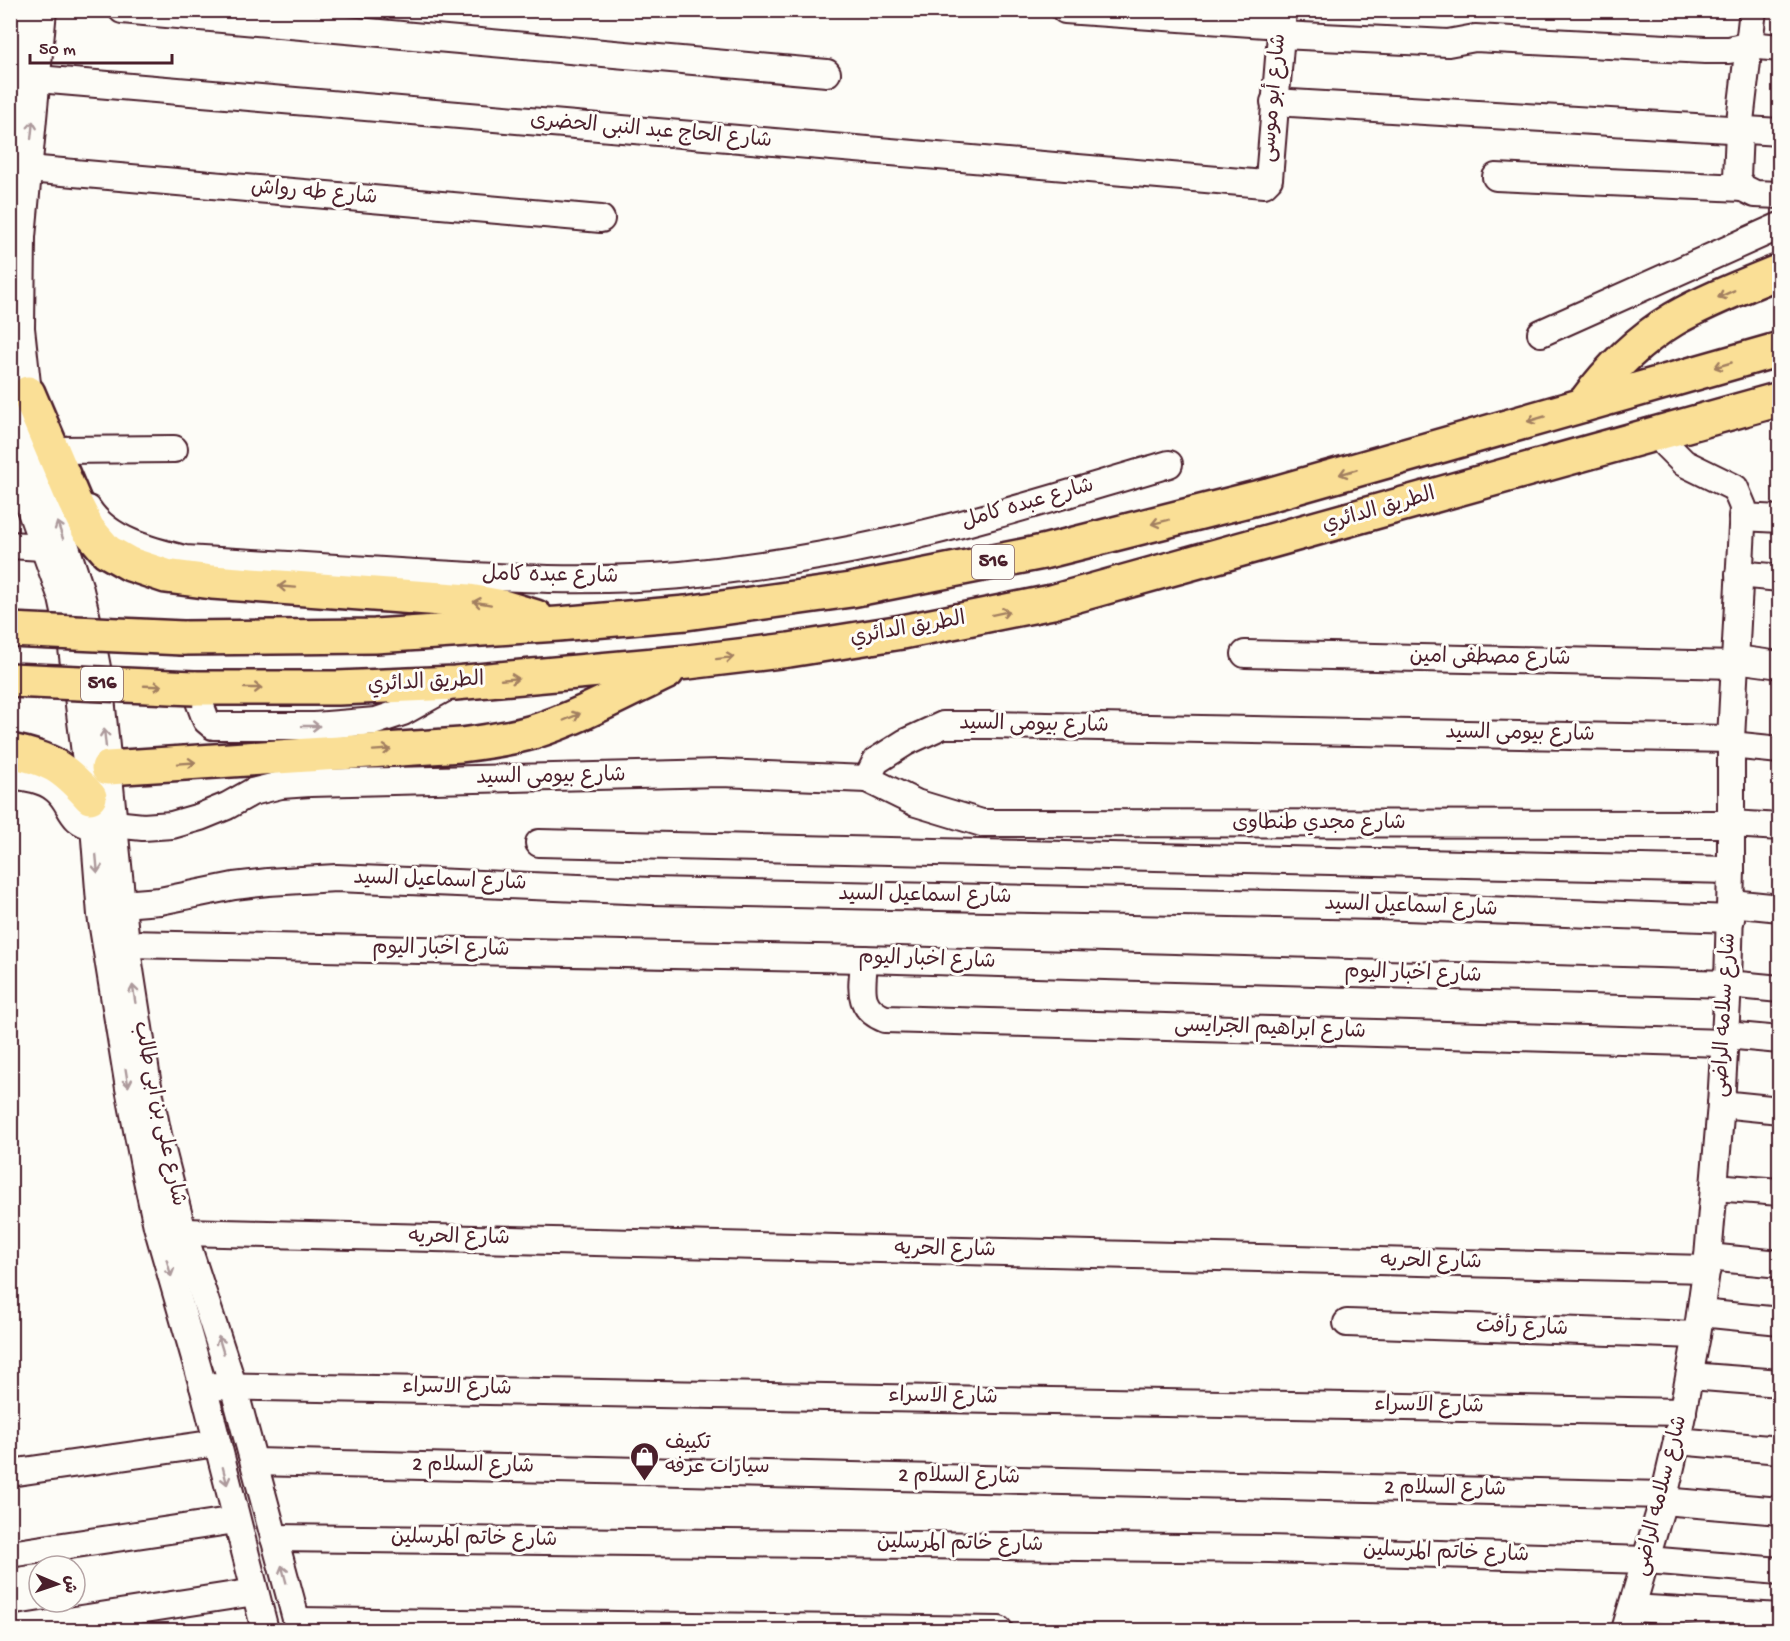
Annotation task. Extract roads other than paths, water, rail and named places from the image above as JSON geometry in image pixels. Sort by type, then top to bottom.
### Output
[{"type":"highway","points":[[1583,405],[1615,366],[1653,333],[1695,308],[1779,271]]},
{"type":"highway","name":"516","points":[[10,630],[183,638],[375,636],[686,613],[851,590],[1043,552],[1268,495],[1779,349]]},
{"type":"highway","points":[[21,384],[88,529],[107,551],[130,564],[166,576],[212,582],[468,601],[503,607],[558,624]]},
{"type":"highway","name":"الطريق الدائري","points":[[10,680],[194,688],[338,688],[454,683],[688,662],[789,650],[902,632],[1052,602],[1779,399]]},
{"type":"highway","points":[[108,768],[497,741],[532,732],[574,717],[688,662]]},
{"type":"highway","points":[[10,751],[28,754],[58,766],[74,779],[99,816]]},
{"type":"street","points":[[25,10],[16,236],[21,328],[17,476],[42,547],[70,592]]},
{"type":"street","points":[[19,170],[38,79],[43,10]]},
{"type":"street","points":[[122,10],[827,73]]},
{"type":"street","points":[[1065,10],[1281,24],[1448,43],[1475,38],[1729,50],[1749,45],[1779,48]]},
{"type":"street","points":[[1743,188],[1737,178],[1738,130],[1753,10]]},
{"type":"street","name":"شارع أبو موسى","points":[[1264,184],[1269,179],[1281,24]]},
{"type":"street","name":"شارع الحاج عبد النبى الحضرى","points":[[38,79],[1264,184]]},
{"type":"street","points":[[1274,102],[1779,132]]},
{"type":"street","name":"شارع طه رواش","points":[[19,170],[601,219]]},
{"type":"street","points":[[1496,177],[1743,188],[1755,194],[1779,195]]},
{"type":"street","points":[[1540,333],[1779,225]]},
{"type":"street","points":[[21,384],[50,499],[70,592]]},
{"type":"street","name":"شارع عبده كامل","points":[[21,384],[91,514],[106,529],[154,552],[185,559],[537,580],[678,575],[820,556],[889,542],[1169,464]]},
{"type":"street","name":"شارع سلامه الراضى","points":[[1629,1619],[1664,1498],[1677,1441],[1708,1263],[1726,1039],[1731,911],[1731,742],[1743,507],[1735,488],[1684,463],[1666,445],[1659,433]]},
{"type":"street","points":[[57,450],[174,449]]},
{"type":"street","points":[[1742,517],[1779,519]]},
{"type":"street","points":[[10,545],[42,547]]},
{"type":"street","points":[[1739,574],[1779,578]]},
{"type":"street","name":"شارع على بن ابى طالب","points":[[70,592],[90,631],[99,678],[108,768],[99,816],[101,915],[142,1155],[157,1226],[204,1386],[265,1630]]},
{"type":"street","name":"شارع على بن ابى طالب","points":[[70,592],[77,681],[99,816],[122,904],[148,1086],[183,1232],[233,1385],[298,1626]]},
{"type":"street","name":"شارع مصطفى امين","points":[[1245,654],[1736,662],[1779,665]]},
{"type":"street","name":"شارع بيومى السيد","points":[[99,816],[143,827],[172,825],[227,806],[252,792],[281,785],[310,783],[721,773],[867,779],[876,761],[906,742],[943,725],[990,724],[1731,742],[1779,750]]},
{"type":"street","points":[[10,775],[28,777],[49,784],[60,794],[78,821],[99,816]]},
{"type":"street","name":"شارع مجدي طنطاوى","points":[[867,779],[916,803],[982,824],[1732,824],[1779,827]]},
{"type":"street","name":"شارع اسماعيل السيد","points":[[539,843],[1731,870]]},
{"type":"street","name":"شارع اسماعيل السيد","points":[[122,904],[160,901],[234,886],[336,878],[651,891],[1378,906],[1731,911],[1779,908]]},
{"type":"street","name":"شارع اخبار اليوم","points":[[126,944],[864,959],[1728,984],[1779,989]]},
{"type":"street","name":"شارع ابراهيم الجرايسى","points":[[864,959],[862,989],[864,1003],[873,1014],[885,1018],[1726,1039]]},
{"type":"street","points":[[1726,1039],[1779,1040]]},
{"type":"street","points":[[1721,1104],[1779,1110]]},
{"type":"street","points":[[1714,1186],[1779,1192]]},
{"type":"street","name":"شارع الحريه","points":[[183,1232],[1779,1264]]},
{"type":"street","name":"شارع رأفت","points":[[1347,1323],[1699,1324],[1779,1321]]},
{"type":"street","points":[[1690,1376],[1779,1383]]},
{"type":"street","name":"شارع الاسراء","points":[[204,1386],[1683,1412]]},
{"type":"street","points":[[1677,1441],[1779,1450]]},
{"type":"street","points":[[10,1473],[217,1443]]},
{"type":"street","name":"شارع السلام 2","points":[[254,1462],[1664,1498],[1779,1510]]},
{"type":"street","points":[[10,1554],[236,1520]]},
{"type":"street","name":"شارع خاتم المرسلين","points":[[274,1538],[1234,1549],[1647,1560],[1779,1571]]},
{"type":"street","points":[[10,1630],[255,1592]]},
{"type":"street","points":[[1629,1619],[1779,1617]]},
{"type":"street","points":[[298,1626],[999,1630]]},
{"type":"place","name":"تكييف سيارات عرفه","points":[[644,1482]]}]
